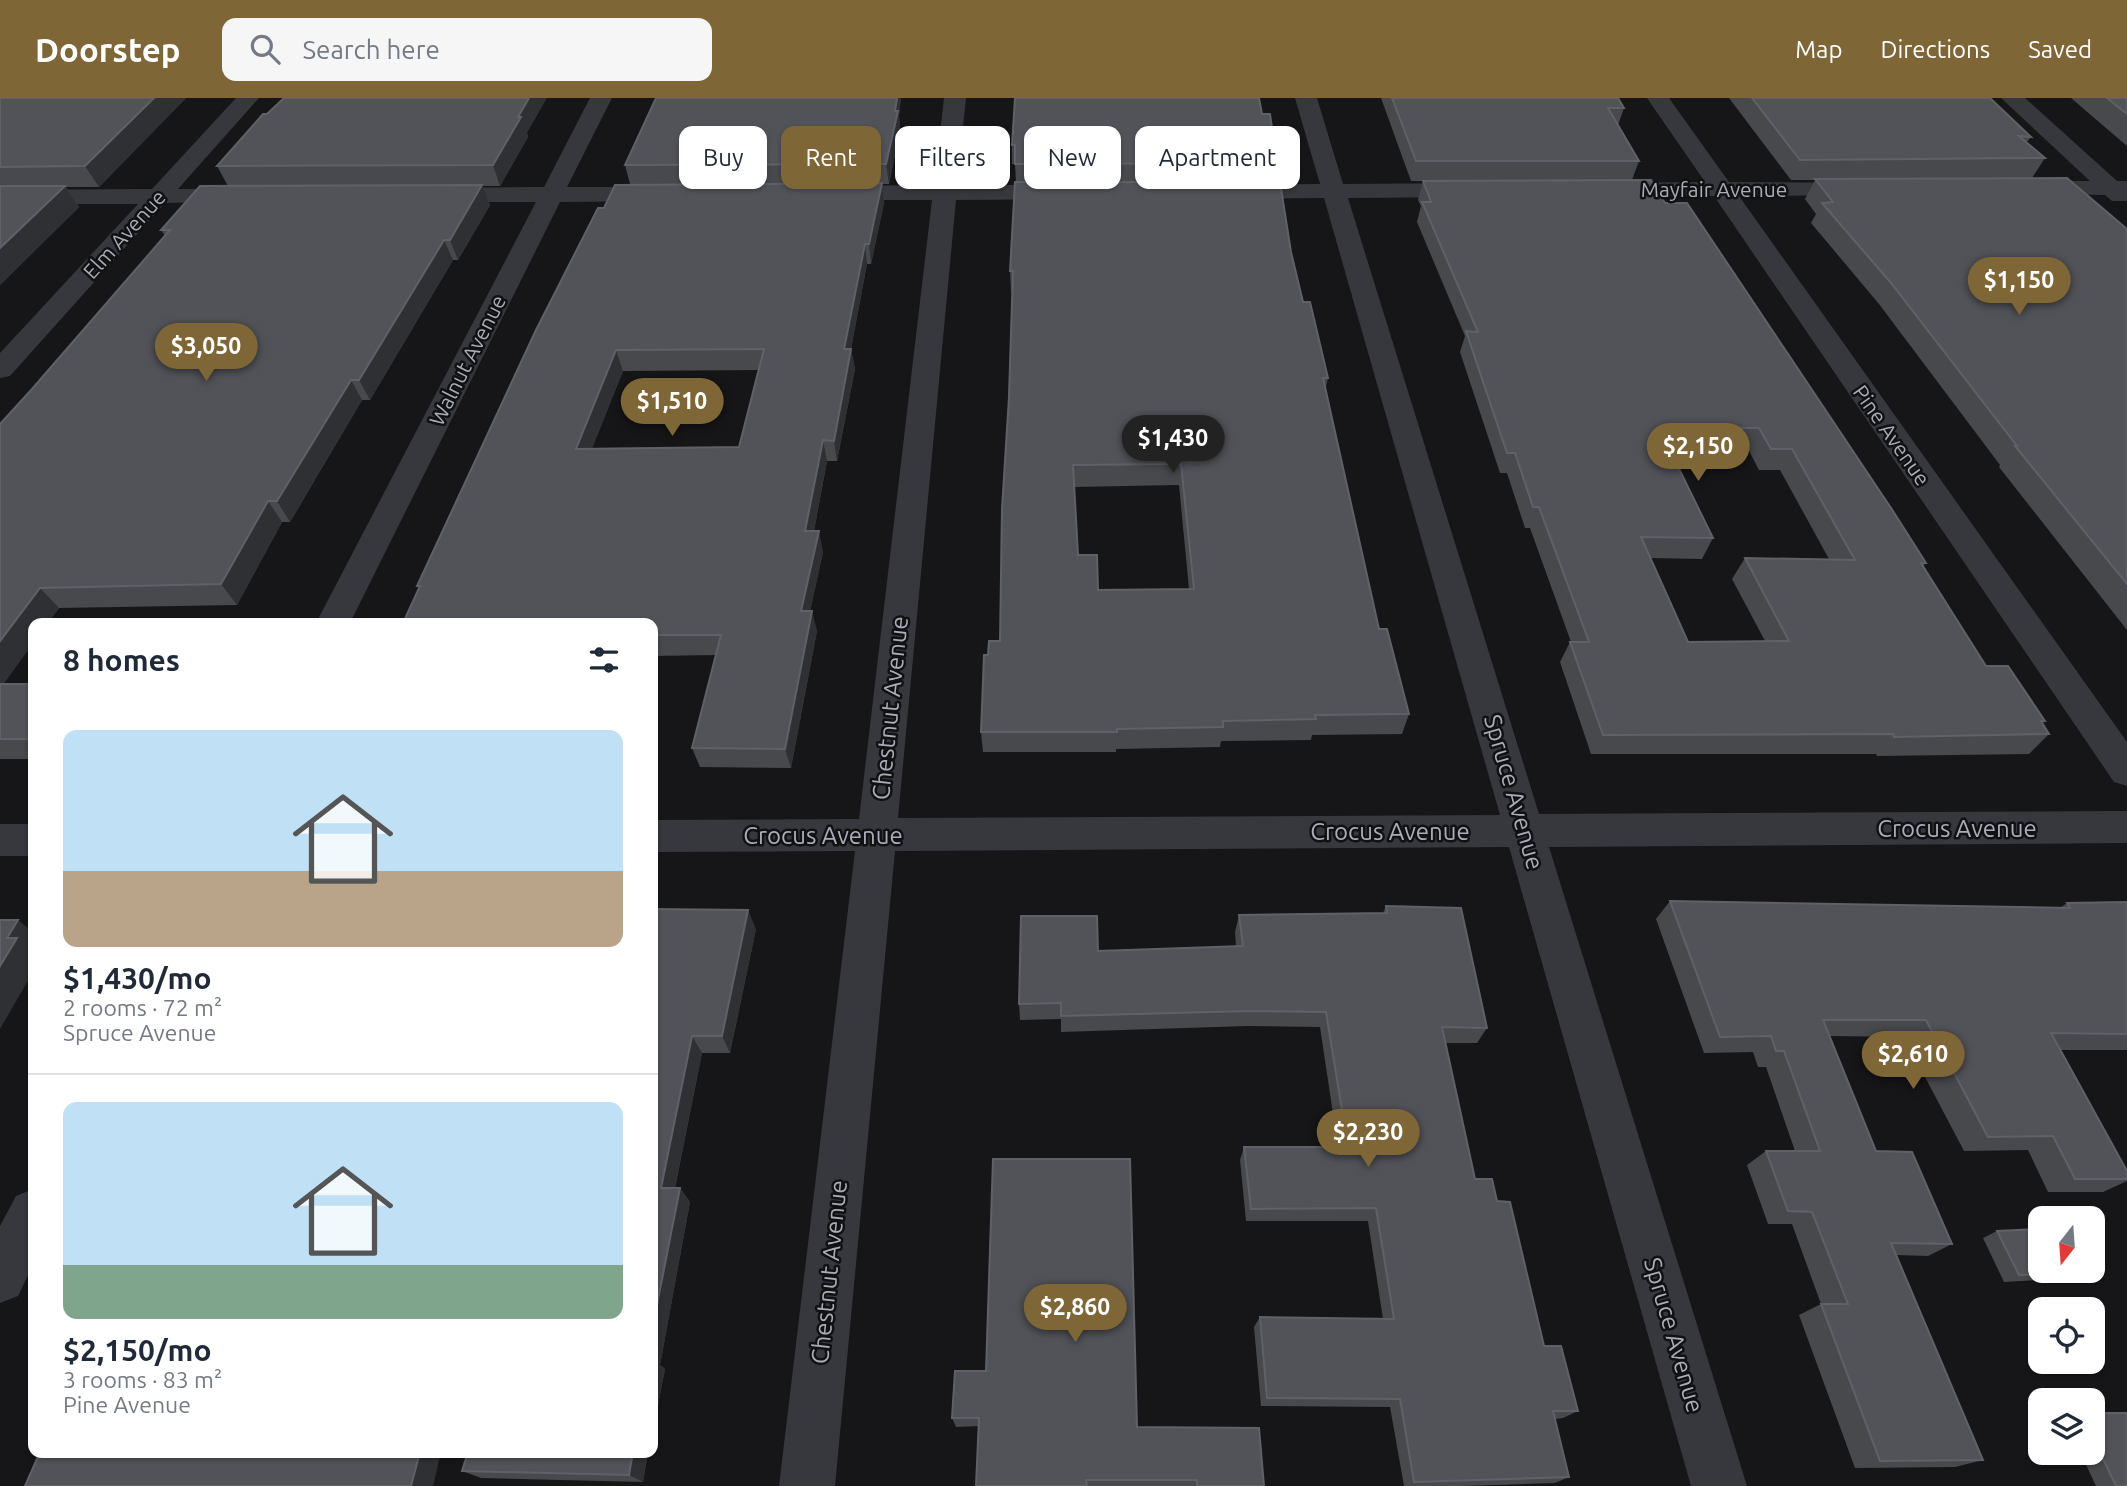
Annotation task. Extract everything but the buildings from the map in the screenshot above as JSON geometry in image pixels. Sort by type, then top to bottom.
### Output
[{"type":"street","name":"Elm Avenue","points":[[0,370],[248,98]]},
{"type":"street","name":"Walnut Avenue","points":[[336,618],[601,98]]},
{"type":"street","name":"Chestnut Avenue","points":[[807,1486],[955,98]]},
{"type":"street","name":"Spruce Avenue","points":[[1306,98],[1719,1486]]},
{"type":"street","name":"Pine Avenue","points":[[1658,98],[2127,771]]},
{"type":"street","points":[[2012,98],[2122,192]]},
{"type":"street","name":"Mayfair Avenue","points":[[1581,190],[1890,188]]},
{"type":"street","points":[[2000,188],[2122,192]]},
{"type":"street","points":[[1210,192],[1497,190]]},
{"type":"street","points":[[810,193],[1085,192]]},
{"type":"street","points":[[416,195],[687,194]]},
{"type":"street","points":[[0,197],[267,196]]},
{"type":"street","name":"Crocus Avenue","points":[[658,836],[2127,827]]},
{"type":"street","points":[[0,840],[28,840]]},
{"type":"street","points":[[0,1278],[28,1223]]}]
